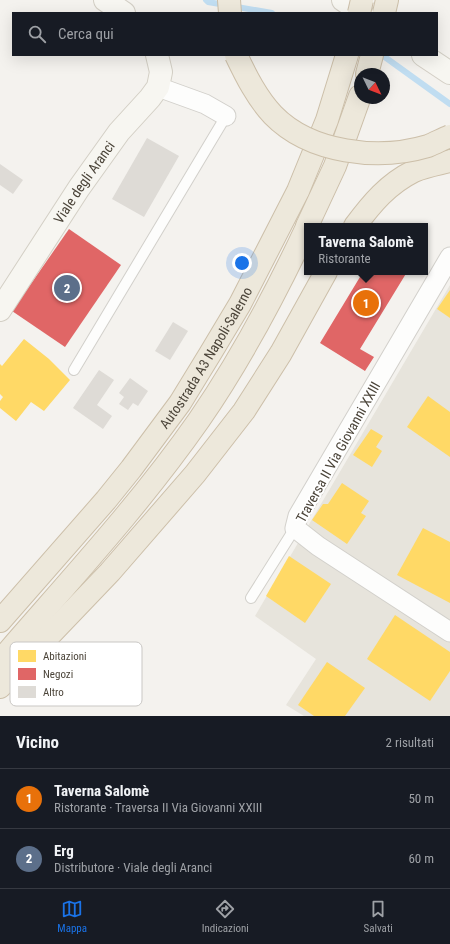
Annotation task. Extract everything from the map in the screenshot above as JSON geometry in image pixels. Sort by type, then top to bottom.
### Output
[{"type":"highway","points":[[230,0],[230,12]]},
{"type":"highway","points":[[359,12],[362,0]]},
{"type":"highway","points":[[237,56],[253,88],[273,115],[298,134],[328,147],[359,153],[396,152],[427,146],[450,136]]},
{"type":"highway","name":"Autostrada A3 Napoli-Salerno","points":[[0,621],[106,500],[180,403],[240,304],[298,191],[327,120],[347,56]]},
{"type":"highway","name":"Autostrada A3 Napoli-Salerno","points":[[308,223],[335,166],[357,104]]},
{"type":"highway","points":[[357,223],[372,203],[394,182],[415,170],[450,161]]},
{"type":"highway","name":"Autostrada A3 Napoli-Salerno","points":[[16,642],[151,485],[199,419],[262,316],[304,233]]},
{"type":"highway","points":[[43,642],[110,572],[195,474],[244,411],[281,353],[324,275]]},
{"type":"highway","name":"Autostrada A3 Napoli-Salerno","points":[[0,661],[10,649]]},
{"type":"highway","points":[[0,687],[10,677]]},
{"type":"main road","points":[[105,0],[123,12]]},
{"type":"main road","points":[[130,0],[135,12]]},
{"type":"main road","points":[[343,0],[361,12]]},
{"type":"main road","points":[[158,56],[160,72],[158,87]]},
{"type":"main road","points":[[424,56],[450,73]]},
{"type":"main road","name":"Viale degli Aranci","points":[[0,310],[79,188],[119,132],[158,87]]},
{"type":"street","points":[[158,87],[205,104],[226,116]]},
{"type":"street","name":"Traversa II Via Giovanni XXIII","points":[[450,257],[298,516],[295,528],[318,546],[450,632]]},
{"type":"lane","points":[[74,370],[226,116]]},
{"type":"lane","points":[[251,598],[295,528]]},
{"type":"shaded area","points":[[450,285],[450,716],[304,716],[286,705],[316,659],[255,616]]},
{"type":"building: Abitazioni","points":[[450,290],[450,318],[437,309]]},
{"type":"building: Abitazioni","points":[[24,339],[49,359],[70,380],[44,411],[31,402],[16,421],[0,408],[0,401],[3,397],[0,394],[0,364],[2,366]]},
{"type":"building: Abitazioni","points":[[428,396],[450,412],[450,457],[407,427]]},
{"type":"building: Abitazioni","points":[[371,429],[383,436],[376,447],[382,451],[372,467],[353,455]]},
{"type":"building: Abitazioni","points":[[342,483],[369,501],[361,513],[366,516],[347,544],[312,520],[323,504],[328,504]]},
{"type":"building: Abitazioni","points":[[423,528],[450,542],[450,603],[397,575]]},
{"type":"building: Abitazioni","points":[[289,556],[331,584],[305,623],[266,596]]},
{"type":"building: Abitazioni","points":[[395,615],[450,652],[450,671],[430,701],[367,659]]},
{"type":"building: Abitazioni","points":[[327,662],[365,688],[345,716],[314,716],[298,705]]},
{"type":"building: Negozi","points":[[69,229],[121,265],[65,347],[12,311]]},
{"type":"building: Negozi","points":[[361,275],[405,275],[360,349],[374,357],[365,371],[320,343]]},
{"type":"building: Altro","points":[[147,138],[179,156],[144,217],[112,199]]},
{"type":"building: Altro","points":[[0,164],[23,180],[13,194],[0,185]]},
{"type":"building: Altro","points":[[173,322],[188,331],[170,360],[155,351]]},
{"type":"building: Altro","points":[[99,370],[114,380],[97,405],[112,416],[103,429],[73,408]]},
{"type":"building: Altro","points":[[130,378],[148,391],[138,406],[133,403],[128,410],[119,404],[124,397],[119,393]]},
{"type":"waterway","points":[[206,0],[208,2],[266,12]]},
{"type":"waterway","points":[[383,56],[450,104]]},
{"type":"place","name":"Erg","points":[[67,288]]},
{"type":"place","name":"Taverna Salomè","points":[[366,303]]}]
